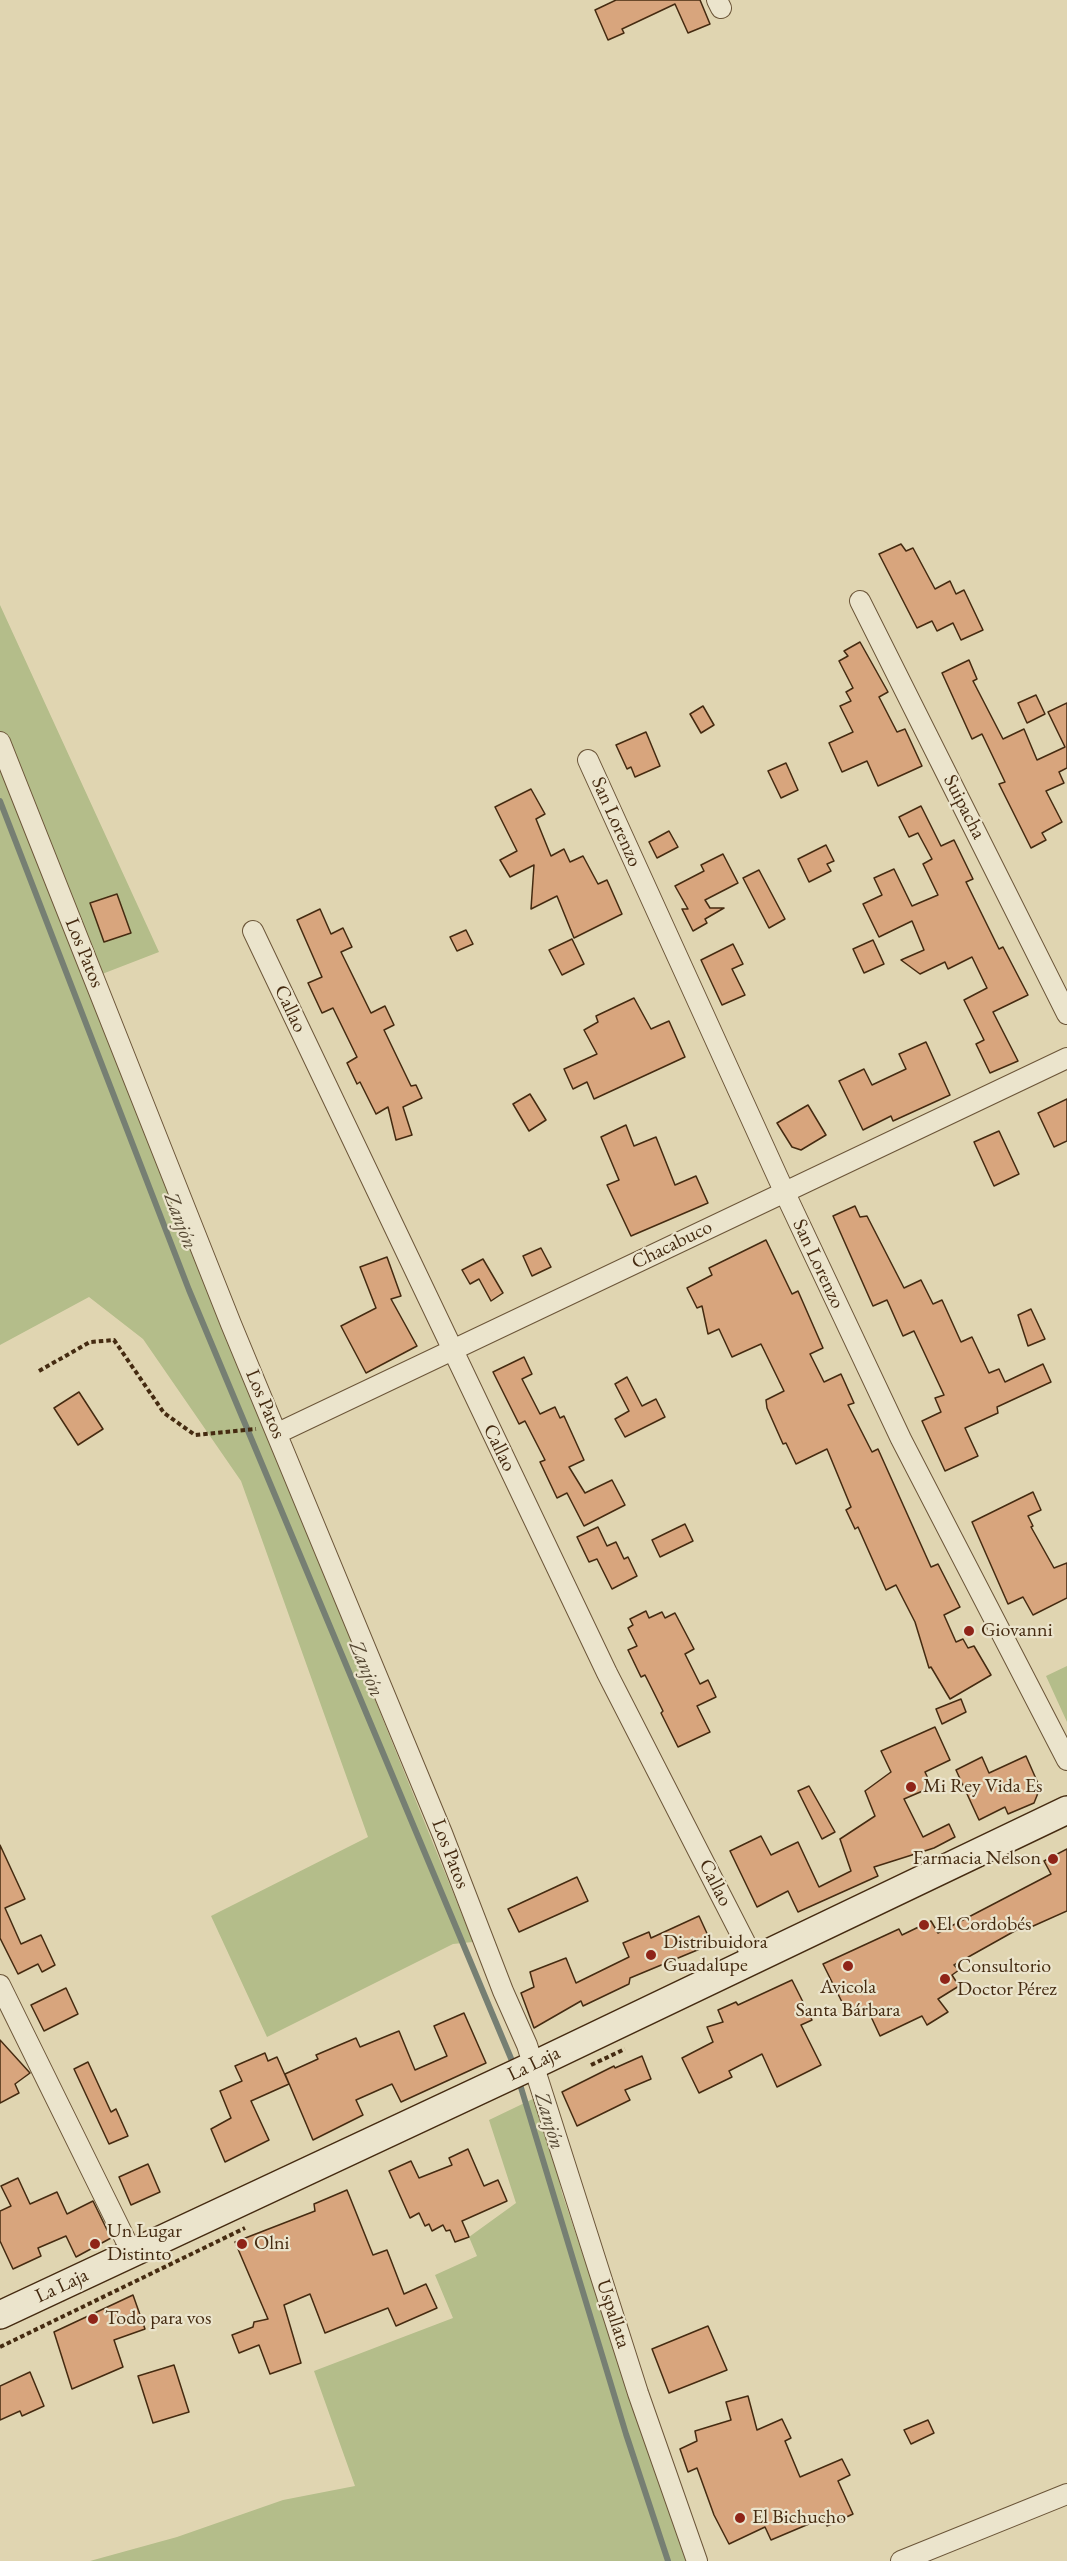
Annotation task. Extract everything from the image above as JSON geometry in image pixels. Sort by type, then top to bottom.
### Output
[{"type":"main road","name":"La Laja","points":[[0,2315],[494,2084],[1067,1810]]},
{"type":"street","name":"Suipacha","points":[[860,601],[1067,1014]]},
{"type":"street","name":"Los Patos","points":[[0,742],[231,1324],[442,1833],[534,2065]]},
{"type":"street","name":"San Lorenzo","points":[[588,760],[784,1191],[901,1439],[1067,1760]]},
{"type":"street","name":"Callao","points":[[253,931],[607,1673],[754,1960]]},
{"type":"street","name":"Chacabuco","points":[[276,1428],[453,1350],[1067,1058]]},
{"type":"street","points":[[0,1985],[132,2253]]},
{"type":"street","name":"Uspallata","points":[[534,2065],[638,2393],[697,2561]]},
{"type":"street","points":[[901,2561],[1067,2494]]},
{"type":"path","points":[[39,1371],[90,1342],[114,1340],[164,1413],[195,1436],[276,1428]]},
{"type":"green space","points":[[0,605],[159,952],[84,981],[473,1942],[453,1944],[267,2037],[211,1916],[368,1837],[241,1481],[143,1339],[89,1297],[0,1345]]},
{"type":"green space","points":[[1067,1666],[1067,1722],[1046,1676]]},
{"type":"green space","points":[[539,2096],[562,2193],[686,2561],[90,2561],[177,2537],[283,2500],[355,2486],[314,2371],[453,2318],[435,2275],[477,2256],[469,2237],[516,2203],[489,2120]]},
{"type":"building","points":[[616,0],[700,0],[710,24],[688,33],[675,4],[622,29],[624,33],[608,40],[595,10]]},
{"type":"building","points":[[901,544],[906,551],[913,548],[935,589],[950,581],[956,594],[964,590],[983,630],[961,640],[953,623],[937,631],[932,621],[917,628],[879,554]]},
{"type":"building","points":[[860,642],[888,692],[879,697],[897,732],[905,729],[922,766],[878,786],[867,761],[842,772],[829,743],[853,732],[840,706],[851,701],[846,692],[853,688],[839,661],[848,656],[844,651]]},
{"type":"building","points":[[969,660],[977,679],[973,681],[1003,739],[1024,729],[1037,760],[1065,747],[1048,712],[1067,703],[1067,768],[1059,772],[1064,783],[1046,791],[1062,822],[1042,833],[1046,840],[1031,848],[999,784],[1005,782],[982,734],[972,739],[942,673]]},
{"type":"building","points":[[1036,695],[1045,714],[1027,723],[1018,703]]},
{"type":"building","points":[[703,706],[714,725],[701,733],[690,714]]},
{"type":"building","points":[[646,732],[660,766],[635,777],[631,767],[627,769],[616,745]]},
{"type":"building","points":[[786,763],[798,790],[781,798],[768,771]]},
{"type":"building","points":[[531,789],[545,814],[536,819],[551,856],[564,849],[570,862],[583,856],[598,884],[607,880],[622,914],[574,938],[557,896],[531,909],[534,865],[510,877],[500,860],[517,851],[495,807]]},
{"type":"building","points":[[921,806],[941,846],[954,840],[973,879],[966,882],[999,949],[1003,947],[1028,995],[993,1012],[1018,1061],[990,1073],[976,1044],[984,1040],[964,1000],[987,988],[972,957],[948,969],[945,962],[920,974],[901,960],[924,950],[912,921],[879,937],[863,904],[882,895],[874,878],[894,869],[912,906],[938,895],[923,864],[932,859],[918,833],[909,837],[899,817]]},
{"type":"building","points":[[669,831],[678,847],[657,858],[649,842]]},
{"type":"building","points":[[826,845],[834,861],[827,864],[831,871],[809,882],[798,859]]},
{"type":"building","points":[[723,854],[738,883],[705,900],[710,908],[724,908],[705,919],[707,923],[693,931],[682,909],[688,909],[675,886],[704,871],[701,865]]},
{"type":"building","points":[[759,870],[785,919],[769,928],[743,878]]},
{"type":"building","points":[[117,894],[131,933],[104,942],[90,903]]},
{"type":"building","points":[[320,909],[331,934],[343,928],[352,947],[341,952],[371,1013],[385,1006],[394,1025],[384,1030],[411,1086],[416,1085],[422,1098],[403,1107],[412,1135],[396,1140],[388,1107],[376,1114],[360,1082],[357,1084],[347,1063],[357,1057],[333,1008],[322,1013],[308,983],[322,977],[297,920]]},
{"type":"building","points":[[466,930],[473,944],[457,951],[450,937]]},
{"type":"building","points":[[572,939],[584,964],[562,975],[549,950]]},
{"type":"building","points":[[873,940],[884,964],[864,973],[853,949]]},
{"type":"building","points":[[733,944],[743,964],[732,969],[745,995],[722,1005],[701,960]]},
{"type":"building","points":[[634,998],[651,1029],[669,1021],[685,1057],[594,1099],[587,1082],[573,1089],[564,1069],[597,1054],[584,1030],[598,1022],[596,1016]]},
{"type":"building","points":[[926,1042],[950,1095],[893,1121],[891,1116],[863,1130],[839,1081],[864,1069],[872,1085],[906,1069],[899,1054]]},
{"type":"building","points":[[530,1094],[546,1120],[529,1131],[513,1104]]},
{"type":"building","points":[[1067,1099],[1067,1141],[1054,1147],[1038,1113]]},
{"type":"building","points":[[808,1105],[826,1135],[801,1150],[792,1147],[777,1123]]},
{"type":"building","points":[[626,1125],[634,1146],[656,1137],[675,1185],[696,1176],[708,1203],[631,1236],[607,1185],[619,1180],[601,1137]]},
{"type":"building","points":[[999,1131],[1019,1174],[994,1186],[974,1142]]},
{"type":"building","points":[[855,1206],[860,1217],[867,1216],[904,1288],[921,1280],[933,1304],[942,1300],[961,1342],[972,1337],[989,1373],[999,1369],[1005,1382],[1043,1364],[1051,1382],[997,1407],[998,1413],[965,1428],[978,1456],[945,1471],[922,1421],[941,1412],[935,1398],[944,1395],[914,1331],[903,1336],[887,1300],[873,1306],[833,1216]]},
{"type":"building","points":[[766,1240],[792,1294],[798,1291],[823,1348],[810,1354],[824,1382],[841,1374],[854,1403],[848,1405],[872,1452],[878,1449],[931,1567],[938,1564],[960,1607],[944,1615],[956,1642],[963,1639],[968,1648],[974,1646],[991,1675],[950,1699],[931,1667],[929,1668],[915,1622],[896,1585],[886,1590],[858,1527],[855,1529],[846,1510],[851,1507],[827,1449],[796,1464],[786,1443],[783,1444],[767,1408],[766,1400],[784,1391],[761,1344],[732,1357],[719,1329],[708,1334],[702,1306],[697,1308],[687,1288],[712,1275],[709,1268]]},
{"type":"building","points":[[541,1248],[551,1267],[532,1276],[523,1256]]},
{"type":"building","points":[[387,1257],[401,1296],[391,1299],[417,1346],[366,1373],[341,1326],[376,1308],[360,1267]]},
{"type":"building","points":[[483,1259],[503,1293],[491,1301],[479,1279],[470,1284],[462,1270]]},
{"type":"building","points":[[1031,1309],[1045,1339],[1028,1346],[1018,1315]]},
{"type":"building","points":[[524,1357],[532,1374],[522,1379],[540,1414],[555,1407],[560,1418],[564,1416],[584,1460],[569,1467],[585,1493],[612,1480],[625,1505],[584,1526],[567,1493],[557,1498],[540,1462],[545,1460],[525,1421],[519,1424],[493,1372]]},
{"type":"building","points":[[627,1377],[642,1406],[656,1399],[665,1417],[625,1437],[615,1419],[629,1411],[615,1384]]},
{"type":"building","points":[[79,1392],[103,1429],[78,1445],[54,1408]]},
{"type":"building","points":[[1033,1492],[1041,1510],[1028,1516],[1033,1526],[1031,1527],[1054,1568],[1067,1563],[1067,1598],[1033,1615],[1023,1597],[1008,1604],[972,1522]]},
{"type":"building","points":[[685,1524],[693,1541],[660,1557],[652,1540]]},
{"type":"building","points":[[598,1527],[607,1546],[616,1542],[624,1559],[628,1557],[637,1576],[612,1589],[597,1559],[589,1562],[577,1537]]},
{"type":"building","points":[[646,1611],[649,1618],[662,1612],[665,1618],[675,1613],[694,1649],[685,1654],[700,1684],[708,1680],[716,1697],[697,1706],[710,1732],[678,1747],[645,1675],[641,1677],[628,1650],[637,1646],[628,1628],[633,1625],[630,1619]]},
{"type":"building","points":[[961,1699],[966,1712],[942,1724],[936,1709]]},
{"type":"building","points":[[935,1727],[950,1760],[925,1772],[932,1787],[904,1799],[923,1837],[949,1824],[955,1837],[934,1848],[874,1867],[878,1876],[798,1912],[788,1891],[757,1907],[730,1851],[761,1836],[771,1855],[798,1842],[819,1887],[851,1871],[840,1839],[875,1816],[865,1791],[891,1772],[881,1751]]},
{"type":"building","points":[[1026,1756],[1040,1788],[1034,1803],[1008,1814],[1005,1807],[979,1820],[956,1770],[982,1757],[989,1773]]},
{"type":"building","points":[[809,1786],[835,1832],[822,1839],[798,1791]]},
{"type":"building","points":[[0,1845],[25,1899],[5,1908],[21,1944],[41,1935],[55,1965],[42,1972],[38,1964],[18,1974],[0,1938]]},
{"type":"building","points":[[1067,1849],[1067,1911],[1031,1927],[1029,1923],[954,1965],[959,1970],[952,1975],[959,1986],[938,1999],[948,2012],[927,2025],[922,2016],[880,2036],[867,2008],[855,2014],[851,2007],[846,2010],[823,1964],[899,1929],[902,1935],[931,1921],[938,1933],[1051,1874],[1044,1861]]},
{"type":"building","points":[[577,1877],[588,1901],[519,1932],[508,1909]]},
{"type":"building","points":[[699,1916],[710,1940],[707,1946],[630,1978],[629,1984],[583,2006],[581,2001],[534,2028],[521,1993],[534,1987],[530,1972],[566,1958],[576,1983],[629,1957],[623,1943],[649,1932],[651,1938]]},
{"type":"building","points":[[792,1980],[812,2020],[801,2025],[821,2065],[777,2087],[762,2054],[729,2071],[732,2077],[699,2093],[682,2058],[713,2042],[707,2027],[723,2022],[718,2010],[736,2002],[738,2005]]},
{"type":"building","points":[[66,1988],[78,2014],[44,2031],[31,2005]]},
{"type":"building","points":[[464,2013],[486,2063],[401,2102],[392,2084],[356,2100],[363,2115],[313,2140],[285,2074],[318,2059],[316,2055],[356,2038],[360,2047],[399,2031],[415,2070],[447,2056],[434,2026]]},
{"type":"building","points":[[0,2040],[30,2073],[15,2084],[19,2093],[0,2103]]},
{"type":"building","points":[[265,2053],[268,2061],[277,2057],[289,2084],[251,2101],[269,2140],[225,2162],[211,2129],[231,2118],[220,2091],[242,2081],[235,2066]]},
{"type":"building","points":[[642,2056],[651,2079],[625,2090],[630,2100],[577,2126],[562,2092],[614,2066],[615,2068]]},
{"type":"building","points":[[88,2062],[111,2112],[116,2109],[128,2136],[109,2144],[74,2069]]},
{"type":"building","points":[[468,2149],[484,2186],[498,2180],[507,2201],[462,2221],[469,2237],[455,2242],[450,2230],[446,2231],[443,2225],[432,2231],[429,2224],[425,2226],[419,2213],[410,2218],[389,2171],[411,2161],[419,2178],[452,2165],[449,2158]]},
{"type":"building","points":[[148,2164],[160,2192],[131,2205],[119,2177]]},
{"type":"building","points":[[18,2178],[30,2204],[57,2192],[67,2214],[93,2201],[111,2238],[76,2257],[66,2236],[38,2248],[41,2256],[13,2269],[0,2241],[0,2211],[11,2206],[1,2186]]},
{"type":"building","points":[[347,2190],[373,2255],[387,2250],[404,2294],[426,2284],[437,2308],[396,2326],[388,2308],[325,2333],[310,2294],[284,2305],[301,2363],[270,2374],[259,2345],[239,2353],[232,2335],[253,2327],[254,2322],[268,2319],[235,2242],[315,2211],[314,2204]]},
{"type":"building","points":[[133,2295],[145,2329],[114,2340],[123,2367],[72,2389],[54,2332]]},
{"type":"building","points":[[708,2326],[727,2370],[669,2393],[652,2349]]},
{"type":"building","points":[[174,2365],[189,2412],[153,2423],[138,2376]]},
{"type":"building","points":[[30,2372],[44,2406],[22,2416],[20,2411],[0,2420],[0,2386]]},
{"type":"building","points":[[748,2396],[757,2430],[782,2419],[791,2438],[785,2441],[800,2477],[842,2459],[850,2475],[838,2481],[853,2514],[827,2526],[823,2518],[771,2540],[765,2527],[729,2544],[714,2515],[697,2468],[688,2472],[680,2449],[697,2441],[695,2431],[731,2420],[726,2402]]},
{"type":"building","points":[[928,2420],[934,2433],[911,2444],[904,2430]]},
{"type":"waterway","name":"Zanjón","points":[[0,801],[189,1290],[515,2068]]},
{"type":"waterway","name":"Zanjón","points":[[519,2081],[626,2434],[668,2561]]},
{"type":"place","name":"Giovanni","points":[[969,1631]]},
{"type":"place","name":"Mi Rey Vida Es","points":[[911,1787]]},
{"type":"place","name":"Farmacia Nelson","points":[[1053,1859]]},
{"type":"place","name":"El Cordobés","points":[[924,1925]]},
{"type":"place","name":"Distribuidora Guadalupe","points":[[651,1955]]},
{"type":"place","name":"Avicola Santa Bárbara","points":[[848,1966]]},
{"type":"place","name":"Consultorio Doctor Pérez","points":[[945,1979]]},
{"type":"place","name":"Un Lugar Distinto","points":[[95,2244]]},
{"type":"place","name":"Olni","points":[[242,2244]]},
{"type":"place","name":"Todo para vos","points":[[93,2319]]},
{"type":"place","name":"El Bichucho","points":[[740,2518]]}]
